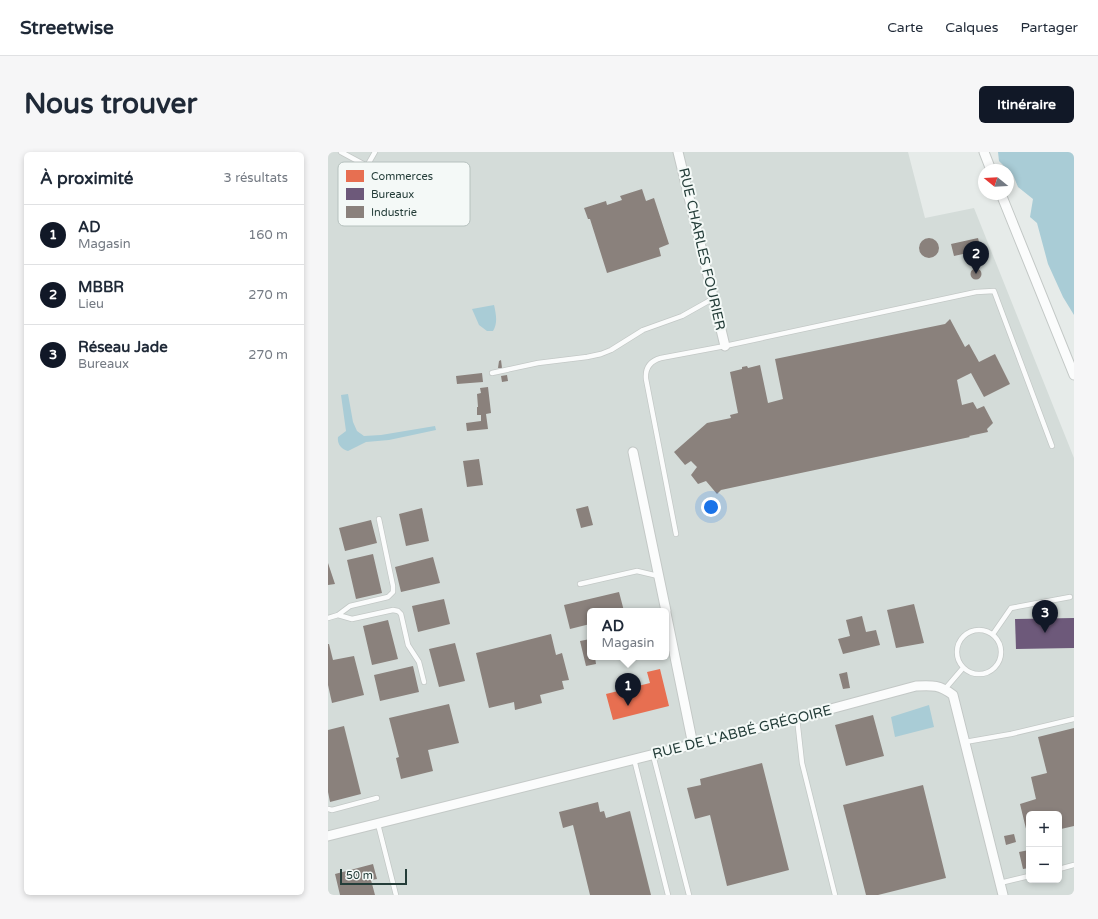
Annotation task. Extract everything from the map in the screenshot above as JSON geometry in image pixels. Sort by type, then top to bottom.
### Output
[{"type":"street","name":"RUE CHARLES FOURIER","points":[[678,152],[725,346]]},
{"type":"street","points":[[984,152],[989,164]]},
{"type":"street","points":[[1003,200],[1074,375]]},
{"type":"street","points":[[633,452],[665,608]]},
{"type":"street","points":[[669,627],[693,745]]},
{"type":"street","name":"RUE DE L'ABBÉ GRÉGOIRE","points":[[328,836],[693,745],[916,686],[933,685],[945,689]]},
{"type":"street","points":[[945,689],[954,695],[1003,895]]},
{"type":"lane","points":[[341,152],[360,162]]},
{"type":"lane","points":[[369,162],[375,152]]},
{"type":"lane","points":[[676,534],[646,379],[646,371],[650,364],[656,359],[725,346],[976,292],[994,291],[1052,446]]},
{"type":"lane","points":[[492,373],[538,363],[587,358],[601,354],[611,350],[643,330],[682,316],[714,298]]},
{"type":"lane","points":[[338,616],[350,606],[392,594],[394,586],[379,519]]},
{"type":"lane","points":[[580,584],[637,570],[658,576]]},
{"type":"lane","points":[[993,634],[1011,608],[1070,597]]},
{"type":"lane","points":[[328,618],[338,616],[352,619],[393,610],[398,611],[408,645],[419,662],[424,682]]},
{"type":"lane","points":[[974,630],[987,631],[993,634],[1001,646],[1000,661],[996,667],[986,673],[981,674],[968,672],[963,668],[957,656],[959,643],[962,637],[974,630]]},
{"type":"lane","points":[[945,689],[963,668]]},
{"type":"lane","points":[[797,718],[802,763],[836,895]]},
{"type":"lane","points":[[965,742],[1011,734],[1074,719]]},
{"type":"lane","points":[[654,754],[689,895]]},
{"type":"lane","points":[[634,759],[668,895]]},
{"type":"lane","points":[[328,809],[332,810],[377,798]]},
{"type":"lane","points":[[378,824],[396,895]]},
{"type":"lane","points":[[1062,868],[1074,865]]},
{"type":"lane","points":[[1000,883],[1026,877]]},
{"type":"shaded area","points":[[328,152],[908,152],[925,218],[974,208],[1074,458],[1074,895],[328,895]]},
{"type":"water","points":[[998,152],[1074,152],[1074,315],[1063,297],[1048,264],[1037,223],[1030,217],[1033,199],[1018,187],[1014,177],[1014,164],[1002,164],[999,161]]},
{"type":"water","points":[[494,305],[496,325],[493,331],[487,331],[479,325],[472,309]]},
{"type":"water","points":[[348,394],[353,422],[357,431],[364,436],[381,435],[435,426],[436,430],[389,440],[366,442],[348,451],[341,448],[338,442],[338,437],[346,431],[341,395]]},
{"type":"water","points":[[929,705],[934,727],[895,737],[891,717]]},
{"type":"building: Commerces","points":[[660,669],[669,706],[613,720],[606,694],[650,683],[647,672]]},
{"type":"building: Bureaux","points":[[1074,618],[1074,648],[1016,649],[1015,619]]},
{"type":"building: Industrie","points":[[642,189],[646,201],[654,198],[669,244],[659,248],[661,256],[607,273],[590,219],[588,219],[584,208],[606,201],[607,205],[622,200],[620,196]]},
{"type":"building: Industrie","points":[[929,238],[936,241],[939,248],[936,255],[929,258],[922,255],[919,248],[922,241]]},
{"type":"building: Industrie","points":[[978,238],[981,250],[954,256],[951,244]]},
{"type":"building: Industrie","points":[[974,269],[978,269],[980,270],[980,278],[974,279],[971,276],[971,272]]},
{"type":"building: Industrie","points":[[950,319],[965,347],[969,344],[979,362],[995,354],[1010,384],[984,397],[971,373],[957,380],[962,405],[973,402],[977,409],[984,406],[993,423],[987,429],[988,432],[721,490],[717,494],[706,481],[698,484],[691,475],[697,467],[691,461],[685,465],[674,452],[707,423],[731,418],[730,415],[738,413],[730,372],[742,369],[742,367],[747,366],[748,368],[760,365],[768,403],[783,399],[775,359],[945,324]]},
{"type":"building: Industrie","points":[[501,360],[502,368],[498,368],[499,361]]},
{"type":"building: Industrie","points":[[482,373],[483,382],[457,384],[456,376]]},
{"type":"building: Industrie","points":[[507,375],[508,381],[502,382],[501,376]]},
{"type":"building: Industrie","points":[[488,387],[491,413],[486,414],[488,429],[467,431],[466,423],[481,421],[481,415],[477,415],[477,394],[481,393],[480,388]]},
{"type":"building: Industrie","points":[[479,459],[483,485],[467,487],[463,461]]},
{"type":"building: Industrie","points":[[588,506],[593,525],[581,528],[576,509]]},
{"type":"building: Industrie","points":[[422,508],[429,541],[406,546],[399,514]]},
{"type":"building: Industrie","points":[[371,520],[377,543],[345,551],[339,528]]},
{"type":"building: Industrie","points":[[373,554],[382,593],[356,599],[347,560]]},
{"type":"building: Industrie","points":[[433,557],[440,583],[401,592],[395,567]]},
{"type":"building: Industrie","points":[[328,563],[335,584],[328,585]]},
{"type":"building: Industrie","points":[[619,592],[623,608],[587,608],[587,625],[570,629],[564,605]]},
{"type":"building: Industrie","points":[[444,599],[450,624],[418,632],[412,606]]},
{"type":"building: Industrie","points":[[914,604],[924,643],[896,648],[887,610]]},
{"type":"building: Industrie","points":[[862,616],[866,632],[876,630],[880,645],[843,654],[838,639],[850,636],[846,620]]},
{"type":"building: Industrie","points":[[388,620],[398,659],[372,665],[363,626]]},
{"type":"building: Industrie","points":[[551,634],[556,655],[562,653],[569,680],[562,681],[564,689],[540,695],[542,703],[515,710],[514,702],[489,708],[476,653]]},
{"type":"building: Industrie","points":[[587,640],[587,660],[595,660],[596,664],[586,666],[580,641]]},
{"type":"building: Industrie","points":[[455,643],[465,681],[439,687],[429,649]]},
{"type":"building: Industrie","points":[[328,644],[333,660],[354,656],[364,695],[332,703],[328,685]]},
{"type":"building: Industrie","points":[[413,666],[419,692],[380,701],[374,675]]},
{"type":"building: Industrie","points":[[847,672],[850,688],[843,689],[839,674]]},
{"type":"building: Industrie","points":[[449,704],[459,743],[428,750],[433,771],[401,779],[396,758],[399,757],[389,718]]},
{"type":"building: Industrie","points":[[873,715],[884,756],[846,766],[835,725]]},
{"type":"building: Industrie","points":[[344,726],[361,794],[330,802],[328,792],[328,730]]},
{"type":"building: Industrie","points":[[1074,728],[1074,826],[1062,829],[1062,811],[1026,811],[1026,829],[1020,804],[1036,799],[1031,777],[1047,773],[1038,737]]},
{"type":"building: Industrie","points":[[762,763],[789,870],[727,886],[710,815],[695,819],[687,788],[701,785],[700,779]]},
{"type":"building: Industrie","points":[[923,785],[946,878],[878,895],[866,895],[843,805]]},
{"type":"building: Industrie","points":[[598,802],[600,812],[604,811],[606,818],[630,811],[651,895],[590,895],[573,825],[563,828],[559,812]]},
{"type":"building: Industrie","points":[[1014,834],[1016,842],[1006,845],[1004,836]]},
{"type":"building: Industrie","points":[[1026,851],[1026,868],[1023,869],[1019,852]]},
{"type":"building: Industrie","points":[[373,864],[377,879],[371,880],[375,895],[340,895],[335,874]]},
{"type":"place","name":"MBBR","points":[[976,274]]},
{"type":"place","name":"Réseau Jade","points":[[1045,633]]},
{"type":"place","name":"AD","points":[[628,706]]}]
